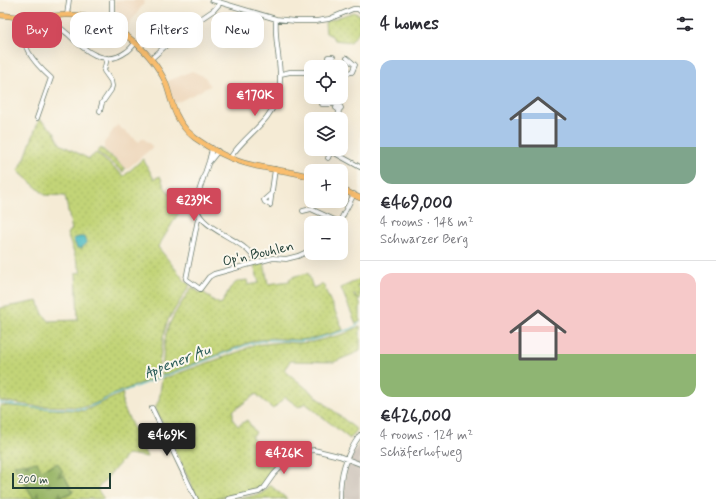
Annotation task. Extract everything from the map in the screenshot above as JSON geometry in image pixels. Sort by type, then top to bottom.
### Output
[{"type":"main road","points":[[0,15],[12,17]]},
{"type":"main road","points":[[62,15],[70,15]]},
{"type":"main road","points":[[128,38],[135,44]]},
{"type":"main road","points":[[140,48],[159,69],[165,80],[176,114],[181,124],[197,139],[230,158],[251,165],[304,175]]},
{"type":"main road","points":[[348,191],[358,196]]},
{"type":"street","points":[[67,15],[69,0]]},
{"type":"street","points":[[112,0],[112,12]]},
{"type":"street","points":[[212,0],[276,19],[295,21],[316,21],[329,19],[353,9],[359,10]]},
{"type":"street","points":[[151,59],[180,33],[214,10],[220,3]]},
{"type":"street","points":[[230,158],[264,119],[278,95],[281,74],[275,29],[276,19]]},
{"type":"street","points":[[62,29],[86,50],[97,56],[112,58],[125,53],[135,44]]},
{"type":"street","points":[[27,48],[36,64],[51,78],[37,118]]},
{"type":"street","points":[[328,60],[328,57],[333,57]]},
{"type":"street","points":[[100,111],[102,103],[110,92],[112,86],[111,81],[104,73],[107,58]]},
{"type":"street","points":[[347,58],[355,65],[352,72],[348,73]]},
{"type":"street","points":[[281,74],[290,72],[304,72]]},
{"type":"street","points":[[322,104],[338,106],[338,112]]},
{"type":"street","points":[[215,150],[210,153],[210,162],[196,200],[197,211],[206,223],[246,248],[253,256]]},
{"type":"street","points":[[341,156],[360,167]]},
{"type":"street","points":[[272,193],[275,169]]},
{"type":"street","points":[[343,216],[358,196]]},
{"type":"street","points":[[304,211],[311,209],[326,216]]},
{"type":"street","name":"Op'n Bouhlen","points":[[200,217],[198,219],[186,279],[200,289],[209,277],[214,274],[273,258],[286,259],[304,253]]},
{"type":"street","points":[[152,408],[196,499]]},
{"type":"street","points":[[340,499],[341,480],[346,458],[360,435]]},
{"type":"street","points":[[228,499],[259,492],[281,467],[308,451],[314,450],[346,458],[360,464]]},
{"type":"shaded area","points":[[115,0],[144,0],[144,3],[138,12],[136,12],[136,15],[128,26],[128,12],[115,12]]},
{"type":"shaded area","points":[[192,71],[205,77],[210,86],[174,104],[168,81]]},
{"type":"shaded area","points":[[117,125],[139,142],[143,138],[153,147],[127,169],[104,149],[104,143]]},
{"type":"shaded area","points":[[360,441],[360,499],[344,499],[345,478],[350,459]]},
{"type":"green space","points":[[353,12],[360,15],[360,30],[351,42],[334,40],[332,36],[326,33],[325,22]]},
{"type":"green space","points":[[39,119],[54,131],[60,144],[89,159],[96,153],[124,176],[143,159],[154,179],[160,176],[164,186],[181,209],[158,247],[185,281],[190,285],[168,320],[164,333],[157,377],[84,407],[35,406],[0,401],[0,309],[38,301],[43,314],[49,321],[78,320],[76,273],[81,272],[67,234],[72,230],[65,196],[45,195],[18,171],[25,158]]},
{"type":"green space","points":[[101,148],[125,168],[123,172],[97,152]]},
{"type":"green space","points":[[264,262],[268,284],[290,281],[289,279],[295,276],[308,273],[313,288],[323,284],[343,330],[311,339],[298,340],[271,338],[253,341],[162,376],[164,344],[170,322],[192,287],[200,293],[203,292],[220,304],[230,288],[239,280],[247,280],[248,285],[259,283],[254,265]]},
{"type":"green space","points":[[360,279],[360,285],[357,287],[360,290],[360,299],[357,299],[360,302],[360,321],[356,324],[341,288]]},
{"type":"green space","points":[[360,326],[360,351],[334,362],[290,361],[284,370],[357,430],[350,439],[305,403],[299,407],[285,397],[273,409],[256,394],[233,411],[233,420],[238,426],[247,420],[256,433],[251,436],[264,455],[274,446],[278,449],[281,446],[290,458],[280,464],[265,484],[257,490],[214,499],[198,499],[155,408],[159,400],[162,379],[241,351],[253,345],[283,342],[312,342],[344,334]]},
{"type":"green space","points":[[123,393],[122,404],[147,457],[128,454],[97,489],[104,499],[56,499],[73,492],[41,470],[14,465],[34,499],[0,499],[0,405],[84,411]]},
{"type":"green space","points":[[37,462],[41,470],[58,463],[73,492],[56,499],[34,499],[14,465]]},
{"type":"green space","points":[[270,485],[287,499],[237,499],[260,494]]},
{"type":"water","points":[[84,237],[86,240],[86,243],[82,248],[77,248],[73,239]]},
{"type":"waterway","name":"Appener Au","points":[[0,403],[35,408],[84,409],[114,395],[252,343],[268,340],[312,340],[351,329],[360,323]]}]
